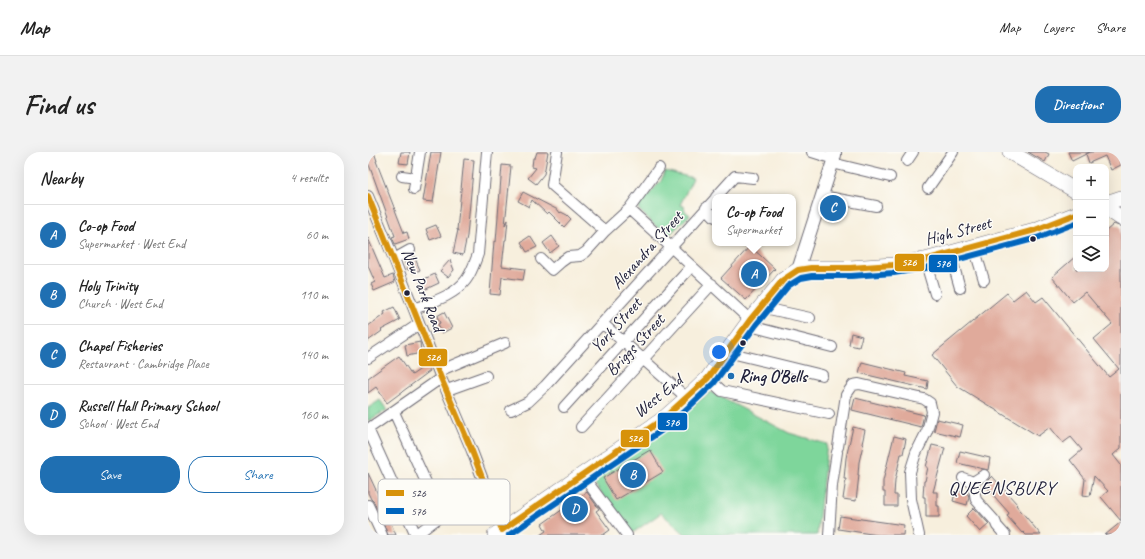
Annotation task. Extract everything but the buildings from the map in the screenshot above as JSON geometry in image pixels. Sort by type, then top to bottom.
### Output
[{"type":"main road","points":[[1010,152],[1073,188]]},
{"type":"main road","points":[[1109,202],[1121,198]]},
{"type":"main road","points":[[1109,210],[1121,218]]},
{"type":"main road","name":"High Street","points":[[798,270],[811,268],[850,268],[893,265],[925,260],[1035,230],[1073,215]]},
{"type":"main road","name":"West End","points":[[510,524],[582,476],[662,419],[687,398],[708,378],[760,307],[783,280],[798,270]]},
{"type":"main road","name":"West End","points":[[498,532],[508,525]]},
{"type":"street","points":[[414,189],[420,152]]},
{"type":"street","points":[[414,309],[443,298],[455,290],[466,280],[474,266],[478,254],[487,152]]},
{"type":"street","points":[[557,152],[552,185],[605,231]]},
{"type":"street","points":[[812,152],[890,177]]},
{"type":"street","points":[[928,188],[953,152]]},
{"type":"street","points":[[798,270],[834,158]]},
{"type":"street","points":[[540,259],[552,270],[568,257],[580,256],[586,252],[605,231],[629,209],[659,168]]},
{"type":"street","points":[[402,176],[416,178]]},
{"type":"street","name":"Alexandra Street","points":[[720,194],[735,176],[753,178]]},
{"type":"street","name":"New Park Road","points":[[368,196],[472,451],[481,479]]},
{"type":"street","points":[[822,196],[876,206]]},
{"type":"street","name":"Alexandra Street","points":[[512,410],[528,402],[545,386],[712,202]]},
{"type":"street","points":[[706,208],[712,214]]},
{"type":"street","points":[[629,209],[712,284],[748,323],[832,347]]},
{"type":"street","points":[[974,247],[984,280]]},
{"type":"street","points":[[394,259],[410,250]]},
{"type":"street","points":[[950,253],[960,288]]},
{"type":"street","points":[[925,260],[935,294]]},
{"type":"street","name":"York Street","points":[[564,407],[692,266]]},
{"type":"street","name":"Briggs Street","points":[[581,427],[712,284]]},
{"type":"street","points":[[760,307],[810,318]]},
{"type":"street","points":[[602,323],[687,398]]},
{"type":"street","points":[[368,358],[419,324]]},
{"type":"street","points":[[392,479],[368,429],[394,412],[440,375],[504,343]]},
{"type":"street","points":[[727,352],[822,375]]},
{"type":"street","points":[[447,390],[486,376]]},
{"type":"street","points":[[708,378],[722,391],[829,414]]},
{"type":"street","points":[[829,535],[832,485],[846,395],[853,385],[859,384],[924,398],[930,403],[932,412],[927,431],[916,453],[910,472],[911,499],[919,535]]},
{"type":"street","points":[[394,412],[425,479]]},
{"type":"street","points":[[974,482],[984,475]]},
{"type":"street","points":[[582,476],[627,535]]},
{"type":"street","points":[[963,478],[974,482]]},
{"type":"street","points":[[974,482],[976,500],[995,521],[997,526],[1005,535]]},
{"type":"street","points":[[368,505],[382,535]]},
{"type":"street","points":[[412,525],[416,535],[429,525]]},
{"type":"green space","points":[[665,171],[693,178],[680,205],[684,206],[685,211],[690,215],[669,235],[664,234],[639,210],[639,205],[661,181]]},
{"type":"green space","points":[[711,392],[789,433],[827,444],[817,535],[686,535],[661,513],[631,534],[591,479]]},
{"type":"green space","points":[[380,400],[387,410],[368,421],[368,408]]},
{"type":"transit line","name":"526","points":[[368,196],[483,479]]},
{"type":"transit line","name":"526","points":[[510,524],[663,419],[708,378],[750,320],[783,280],[798,270],[811,268],[850,268],[893,265],[925,260],[1035,230],[1073,215]]},
{"type":"transit line","name":"576","points":[[509,535],[668,426],[714,383],[756,325],[788,286],[801,278],[812,276],[851,276],[894,273],[926,268],[1037,238],[1073,224]]},
{"type":"transit line","name":"526","points":[[500,525],[502,530],[509,525]]},
{"type":"place","name":"Chapel Fisheries","points":[[833,208]]},
{"type":"place","name":"Co-op Food","points":[[754,274]]},
{"type":"place","name":"Ring O'Bells","points":[[731,376]]},
{"type":"place","name":"Holy Trinity","points":[[633,475]]},
{"type":"place","name":"Russell Hall Primary School","points":[[575,509]]},
{"type":"district","name":"QUEENSBURY","points":[[1002,488]]}]
